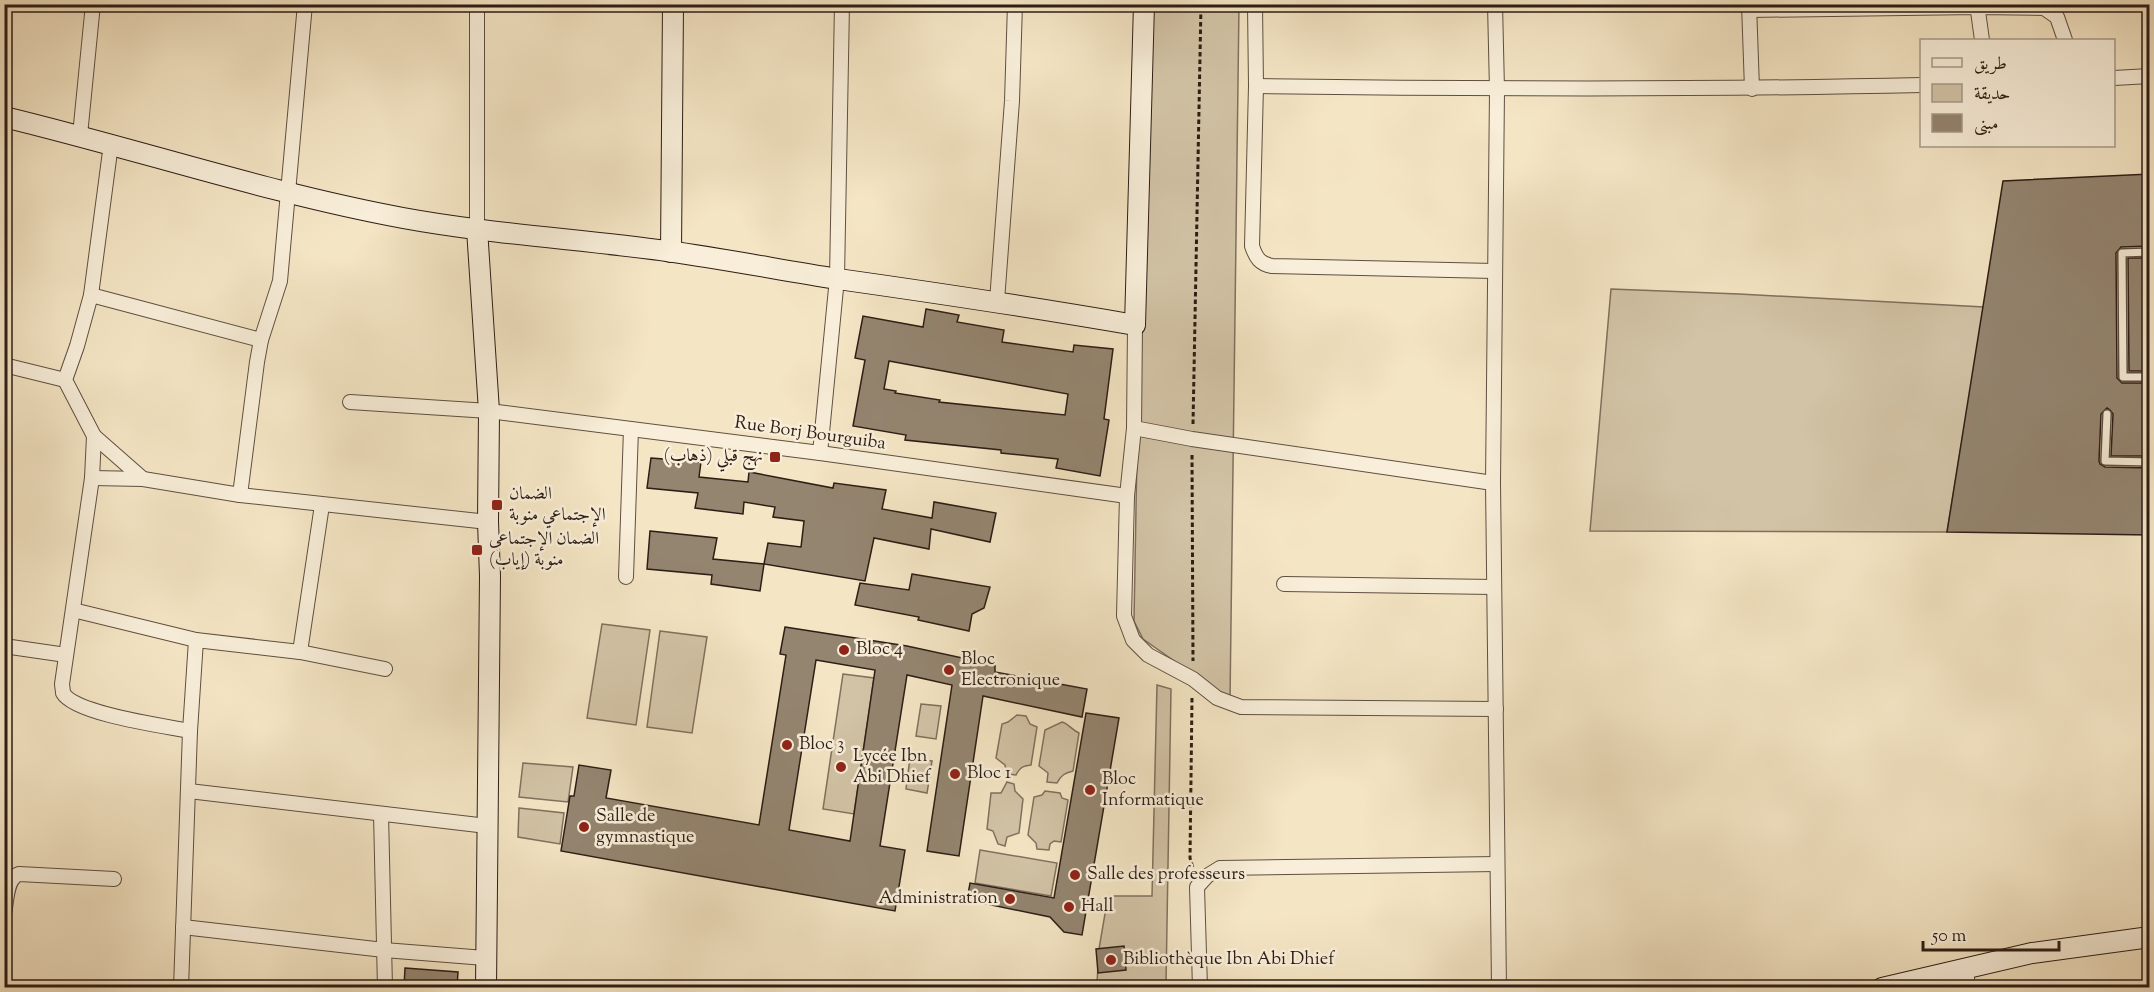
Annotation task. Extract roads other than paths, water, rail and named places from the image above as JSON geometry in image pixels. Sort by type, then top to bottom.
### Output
[{"type":"street","points":[[80,135],[93,4]]},
{"type":"street","points":[[240,495],[261,340],[280,281],[306,4]]},
{"type":"street","points":[[477,4],[477,229],[489,411],[490,576],[486,987]]},
{"type":"street","points":[[671,252],[673,4]]},
{"type":"street","points":[[820,453],[837,278],[842,4]]},
{"type":"street","points":[[997,301],[1012,101],[1014,4]]},
{"type":"street","points":[[1144,4],[1134,429],[1127,496],[1124,616],[1133,640],[1148,655],[1193,679],[1217,698],[1241,707],[1496,709]]},
{"type":"street","points":[[1255,4],[1256,86],[1252,246],[1259,261],[1272,266],[1494,271]]},
{"type":"street","points":[[1495,4],[1497,90],[1493,483],[1499,987]]},
{"type":"street","points":[[1977,6],[1982,39]]},
{"type":"street","points":[[1752,89],[1749,7],[2044,8],[2057,16],[2065,39]]},
{"type":"street","points":[[2115,78],[2150,76]]},
{"type":"street","points":[[1256,86],[1497,90],[1752,89],[1920,85]]},
{"type":"street","points":[[4,117],[80,135],[289,192],[402,218],[671,252],[997,301],[1136,325]]},
{"type":"street","points":[[111,144],[91,295],[65,380],[94,436],[143,479]]},
{"type":"street","points":[[91,295],[261,340]]},
{"type":"street","points":[[4,365],[65,380]]},
{"type":"street","name":"Rue Borj Bourguiba","points":[[350,402],[489,411],[820,453],[1127,496]]},
{"type":"street","points":[[626,577],[631,429]]},
{"type":"street","points":[[1134,429],[1493,483]]},
{"type":"street","points":[[94,436],[92,478],[62,684],[63,692],[70,699],[101,714],[190,731]]},
{"type":"street","points":[[92,478],[143,479],[240,495],[488,522]]},
{"type":"street","points":[[300,652],[322,504]]},
{"type":"street","points":[[1284,584],[1494,587]]},
{"type":"street","points":[[73,610],[196,640],[300,652],[385,669]]},
{"type":"street","points":[[181,987],[190,731],[196,640]]},
{"type":"street","points":[[4,646],[66,656]]},
{"type":"street","points":[[189,790],[487,825]]},
{"type":"street","points":[[381,814],[385,987]]},
{"type":"street","points":[[1200,987],[1197,887],[1207,876],[1220,868],[1497,864]]},
{"type":"street","points":[[4,913],[10,880],[19,874],[114,879]]},
{"type":"street","points":[[183,927],[384,950],[485,958]]},
{"type":"street","points":[[1882,987],[1967,978],[2032,953],[2150,937]]},
{"type":"lane","points":[[2150,252],[2122,253],[2123,377],[2150,377]]},
{"type":"lane","points":[[2107,414],[2105,461],[2150,462]]},
{"type":"place","name":"نهج قبلي (ذهاب)","points":[[775,457]]},
{"type":"place","name":"الضمان الإجتماعي منوبة","points":[[497,505]]},
{"type":"place","name":"الضمان الإجتماعي منوبة (إياب)","points":[[477,550]]},
{"type":"place","name":"Bloc 4","points":[[844,650]]},
{"type":"place","name":"Bloc Electronique","points":[[949,670]]},
{"type":"place","name":"Bloc 3","points":[[787,745]]},
{"type":"place","name":"Lycée Ibn Abi Dhief","points":[[841,767]]},
{"type":"place","name":"Bloc 1","points":[[955,774]]},
{"type":"place","name":"Bloc Informatique","points":[[1090,790]]},
{"type":"place","name":"Salle de gymnastique","points":[[584,827]]},
{"type":"place","name":"Salle des professeurs","points":[[1075,875]]},
{"type":"place","name":"Administration","points":[[1010,899]]},
{"type":"place","name":"Hall","points":[[1069,907]]},
{"type":"place","name":"Bibliothèque Ibn Abi Dhief","points":[[1111,960]]}]
